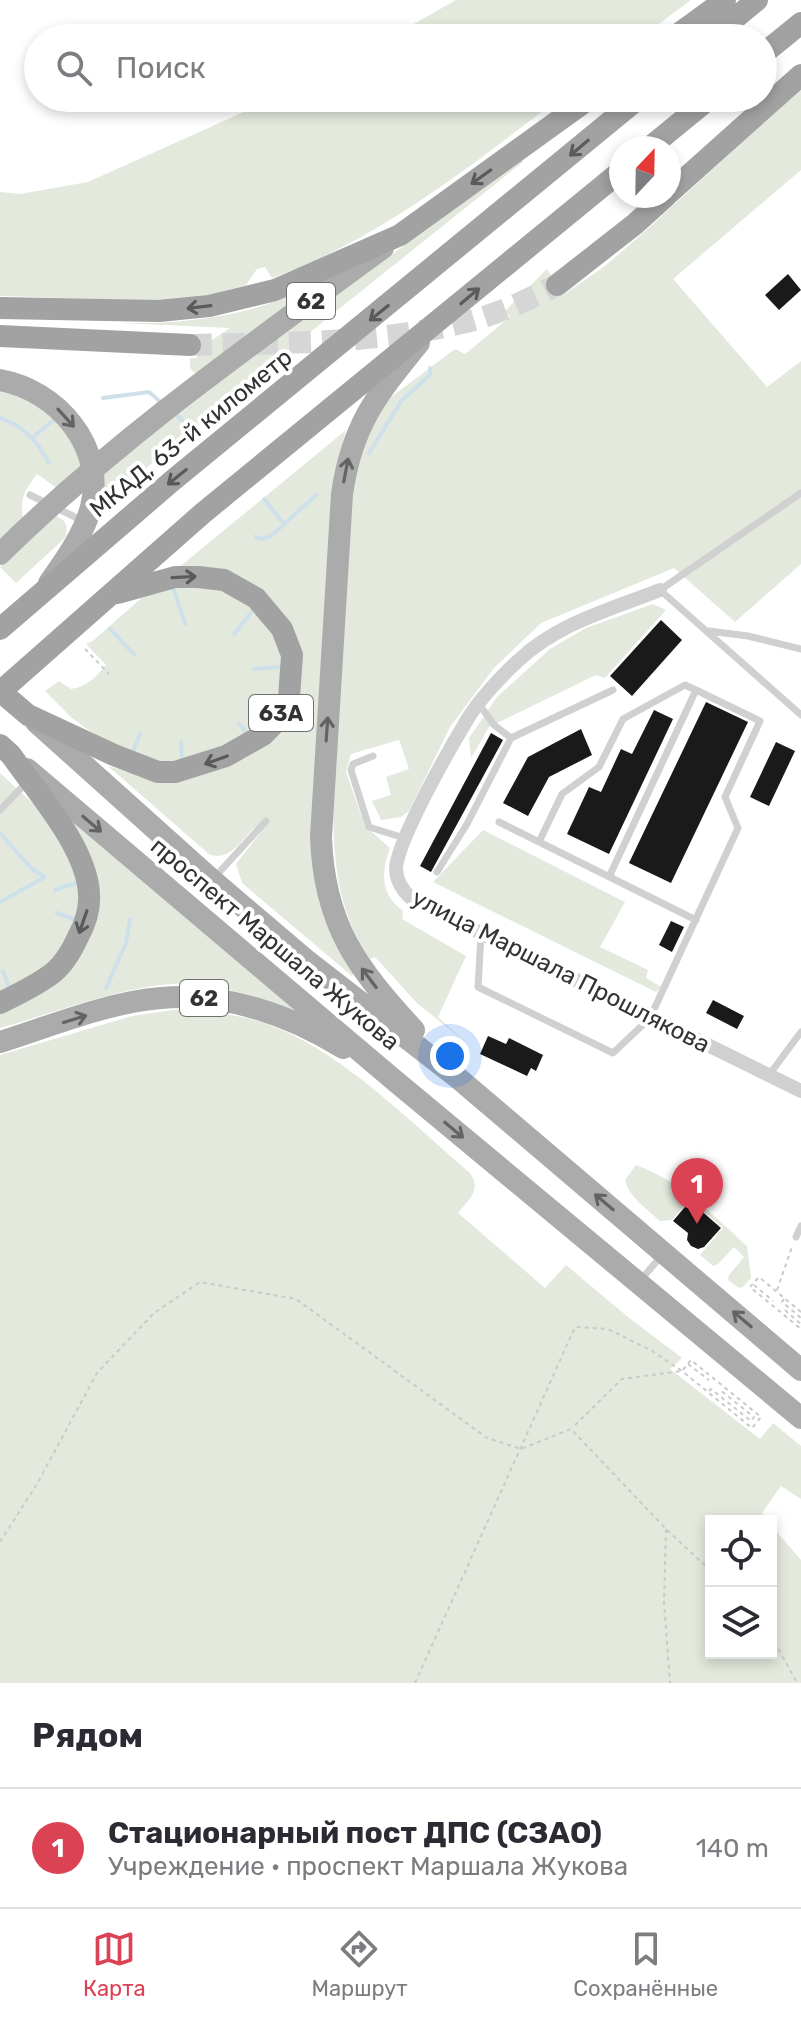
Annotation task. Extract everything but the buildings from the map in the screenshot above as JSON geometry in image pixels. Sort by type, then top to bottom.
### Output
[{"type":"highway","points":[[692,24],[725,0]]},
{"type":"highway","points":[[728,24],[757,0]]},
{"type":"highway","points":[[777,43],[801,23]]},
{"type":"highway","points":[[777,96],[801,75]]},
{"type":"highway","points":[[0,308],[159,311],[209,306],[275,290],[400,235],[571,112]]},
{"type":"highway","name":"МКАД, 63-й километр","points":[[0,629],[38,594],[622,112]]},
{"type":"highway","points":[[664,136],[693,112]]},
{"type":"highway","points":[[681,182],[759,112]]},
{"type":"highway","points":[[28,715],[0,692],[203,513],[609,181]]},
{"type":"highway","points":[[557,285],[652,208]]},
{"type":"highway","points":[[0,336],[190,345]]},
{"type":"highway","name":"63A","points":[[28,715],[158,772],[197,767],[243,747],[263,735],[278,717],[289,697],[292,655],[282,629],[256,598],[224,580],[198,577],[175,577],[109,596]]},
{"type":"highway","points":[[0,1003],[55,971],[71,952],[87,914],[89,894],[78,856],[6,750]]},
{"type":"main road","name":"62","points":[[0,554],[100,463],[223,366],[400,235]]},
{"type":"main road","points":[[431,328],[377,395],[356,432],[347,463],[342,494],[321,837],[322,868],[334,915],[347,945],[379,991],[458,1078]]},
{"type":"main road","points":[[0,380],[19,384],[47,398],[69,419],[86,444],[94,474],[91,507],[85,521],[64,560],[38,594]]},
{"type":"main road","name":"проспект Маршала Жукова","points":[[28,715],[306,960],[458,1078],[801,1370]]},
{"type":"main road","name":"проспект Маршала Жукова","points":[[6,750],[394,1080],[801,1418]]},
{"type":"main road","name":"62","points":[[0,1042],[118,1006],[157,998],[189,996],[221,999],[268,1012],[337,1044],[394,1080]]},
{"type":"street","name":"улица Маршала Прошлякова","points":[[660,590],[558,630],[519,659],[468,717],[404,838],[396,865],[399,883],[412,899],[801,1091]]},
{"type":"lane","points":[[801,493],[660,590],[801,715]]},
{"type":"lane","points":[[30,495],[85,521]]},
{"type":"lane","points":[[707,631],[748,636],[801,649]]},
{"type":"lane","points":[[481,933],[478,987],[613,1053],[650,1018],[738,828],[725,797],[760,721],[685,685],[623,719],[599,767],[562,794],[539,842]]},
{"type":"lane","points":[[437,872],[467,824],[511,738],[613,690]]},
{"type":"lane","points":[[609,877],[696,690]]},
{"type":"lane","points":[[479,704],[494,725],[511,738]]},
{"type":"lane","points":[[373,756],[353,764],[351,770],[369,827],[404,838]]},
{"type":"lane","points":[[0,810],[29,781]]},
{"type":"lane","points":[[212,880],[266,821]]},
{"type":"lane","points":[[499,822],[696,920]]},
{"type":"lane","points":[[769,1075],[801,1032]]},
{"type":"lane","points":[[796,1237],[801,1226]]},
{"type":"lane","points":[[638,1282],[664,1253]]},
{"type":"path","points":[[85,649],[109,674]]},
{"type":"path","points":[[777,1291],[796,1237]]},
{"type":"path","points":[[801,1312],[759,1277],[750,1287],[801,1329]]},
{"type":"path","points":[[0,1542],[37,1484],[97,1373],[154,1313],[200,1282],[296,1299],[487,1438],[521,1449],[571,1429],[622,1379],[682,1371],[691,1360],[761,1417],[752,1428],[682,1371],[652,1351],[608,1329],[575,1327],[521,1449],[415,1683]]},
{"type":"path","points":[[753,1284],[773,1301]]},
{"type":"path","points":[[785,1298],[782,1302],[801,1318]]},
{"type":"path","points":[[785,1310],[801,1324]]},
{"type":"path","points":[[688,1364],[709,1380]]},
{"type":"path","points":[[708,1392],[711,1389],[751,1421],[754,1417],[719,1389]]},
{"type":"path","points":[[571,1429],[705,1565]]},
{"type":"path","points":[[666,1529],[664,1602],[670,1683]]},
{"type":"path","points":[[777,1646],[797,1683]]},
{"type":"shaded area","points":[[456,0],[691,0],[659,24],[414,24]]},
{"type":"shaded area","points":[[801,88],[801,170],[673,279],[767,387],[801,361],[801,564],[735,622],[674,568],[541,623],[494,668],[450,727],[409,811],[401,817],[381,820],[372,801],[391,795],[386,777],[409,769],[399,740],[351,754],[346,772],[365,826],[390,848],[384,882],[390,897],[403,911],[402,919],[466,956],[438,1017],[468,1044],[417,1003],[375,957],[370,959],[350,921],[339,882],[333,798],[354,469],[373,422],[391,397],[455,349],[465,354],[510,317],[505,311],[547,269],[563,295],[605,266],[671,208],[681,208],[681,198]]},
{"type":"shaded area","points":[[244,112],[541,112],[387,222],[312,262],[272,278],[265,267],[257,269],[246,285],[208,295],[165,301],[0,296],[0,192],[20,194],[88,182]]},
{"type":"shaded area","points":[[521,159],[523,162],[325,320],[97,509],[99,478],[114,465],[230,374]]},
{"type":"shaded area","points":[[311,286],[314,290],[196,374],[190,368],[190,358],[197,358],[197,350],[230,328],[119,323],[193,320],[241,312]]},
{"type":"shaded area","points":[[0,384],[58,415],[83,465],[57,488],[37,474],[24,494],[23,518],[0,540]]},
{"type":"shaded area","points":[[346,430],[341,450],[315,797],[354,973],[352,976],[242,883],[236,864],[261,832],[254,828],[230,852],[210,855],[108,766],[157,780],[287,722],[281,614],[177,569]]},
{"type":"shaded area","points":[[54,515],[66,524],[65,538],[16,583],[0,567]]},
{"type":"shaded area","points":[[205,583],[245,600],[274,637],[281,655],[278,698],[271,713],[241,741],[178,765],[145,760],[94,734],[72,718],[45,691],[59,681],[71,689],[95,678],[106,665],[86,644],[147,593]]},
{"type":"shaded area","points":[[653,604],[666,610],[605,678],[596,675],[489,727],[471,758],[469,738],[497,697],[550,649],[586,628]]},
{"type":"shaded area","points":[[0,773],[37,807],[79,869],[80,916],[48,968],[0,994]]},
{"type":"shaded area","points":[[65,814],[296,1011],[293,1015],[236,992],[205,985],[174,984],[110,995],[0,1028],[0,1010],[91,926]]},
{"type":"shaded area","points":[[483,830],[625,902],[600,947],[648,970],[646,978],[661,987],[656,992],[433,882]]},
{"type":"shaded area","points":[[180,1009],[230,1015],[277,1028],[328,1056],[378,1093],[470,1173],[474,1189],[458,1213],[545,1288],[566,1265],[682,1358],[670,1369],[760,1439],[773,1423],[801,1446],[801,1499],[781,1486],[764,1515],[705,1515],[705,1659],[777,1659],[777,1532],[801,1560],[801,1683],[0,1683],[0,1055],[132,1016]]},
{"type":"shaded area","points":[[636,1165],[681,1189],[747,1246],[751,1278],[743,1287],[739,1288],[728,1280],[744,1257],[734,1247],[713,1266],[700,1255],[723,1228],[689,1199],[672,1220],[660,1221],[627,1186],[625,1180]]},
{"type":"waterway","points":[[369,453],[402,400],[430,375],[430,368]]},
{"type":"waterway","points":[[103,398],[149,392],[163,404]]},
{"type":"waterway","points":[[173,411],[191,430]]},
{"type":"waterway","points":[[0,418],[29,435],[49,463]]},
{"type":"waterway","points":[[32,438],[55,419]]},
{"type":"waterway","points":[[255,537],[262,539],[271,536],[316,495]]},
{"type":"waterway","points":[[264,499],[284,524]]},
{"type":"waterway","points":[[173,588],[185,624]]},
{"type":"waterway","points":[[234,634],[254,609]]},
{"type":"waterway","points":[[110,629],[134,654]]},
{"type":"waterway","points":[[253,669],[280,667]]},
{"type":"waterway","points":[[239,724],[250,736]]},
{"type":"waterway","points":[[132,754],[140,734]]},
{"type":"waterway","points":[[181,742],[182,764]]},
{"type":"waterway","points":[[0,833],[32,869],[45,877]]},
{"type":"waterway","points":[[0,902],[45,877]]},
{"type":"waterway","points":[[55,890],[79,882]]},
{"type":"waterway","points":[[57,913],[77,920]]},
{"type":"waterway","points":[[106,988],[126,943],[130,919]]},
{"type":"waterway","points":[[3,971],[10,990]]},
{"type":"tunnel","points":[[190,345],[329,341],[398,335],[490,315],[557,285]]},
{"type":"place","name":"Стационарный пост ДПС (СЗАО)","points":[[697,1224]]}]
